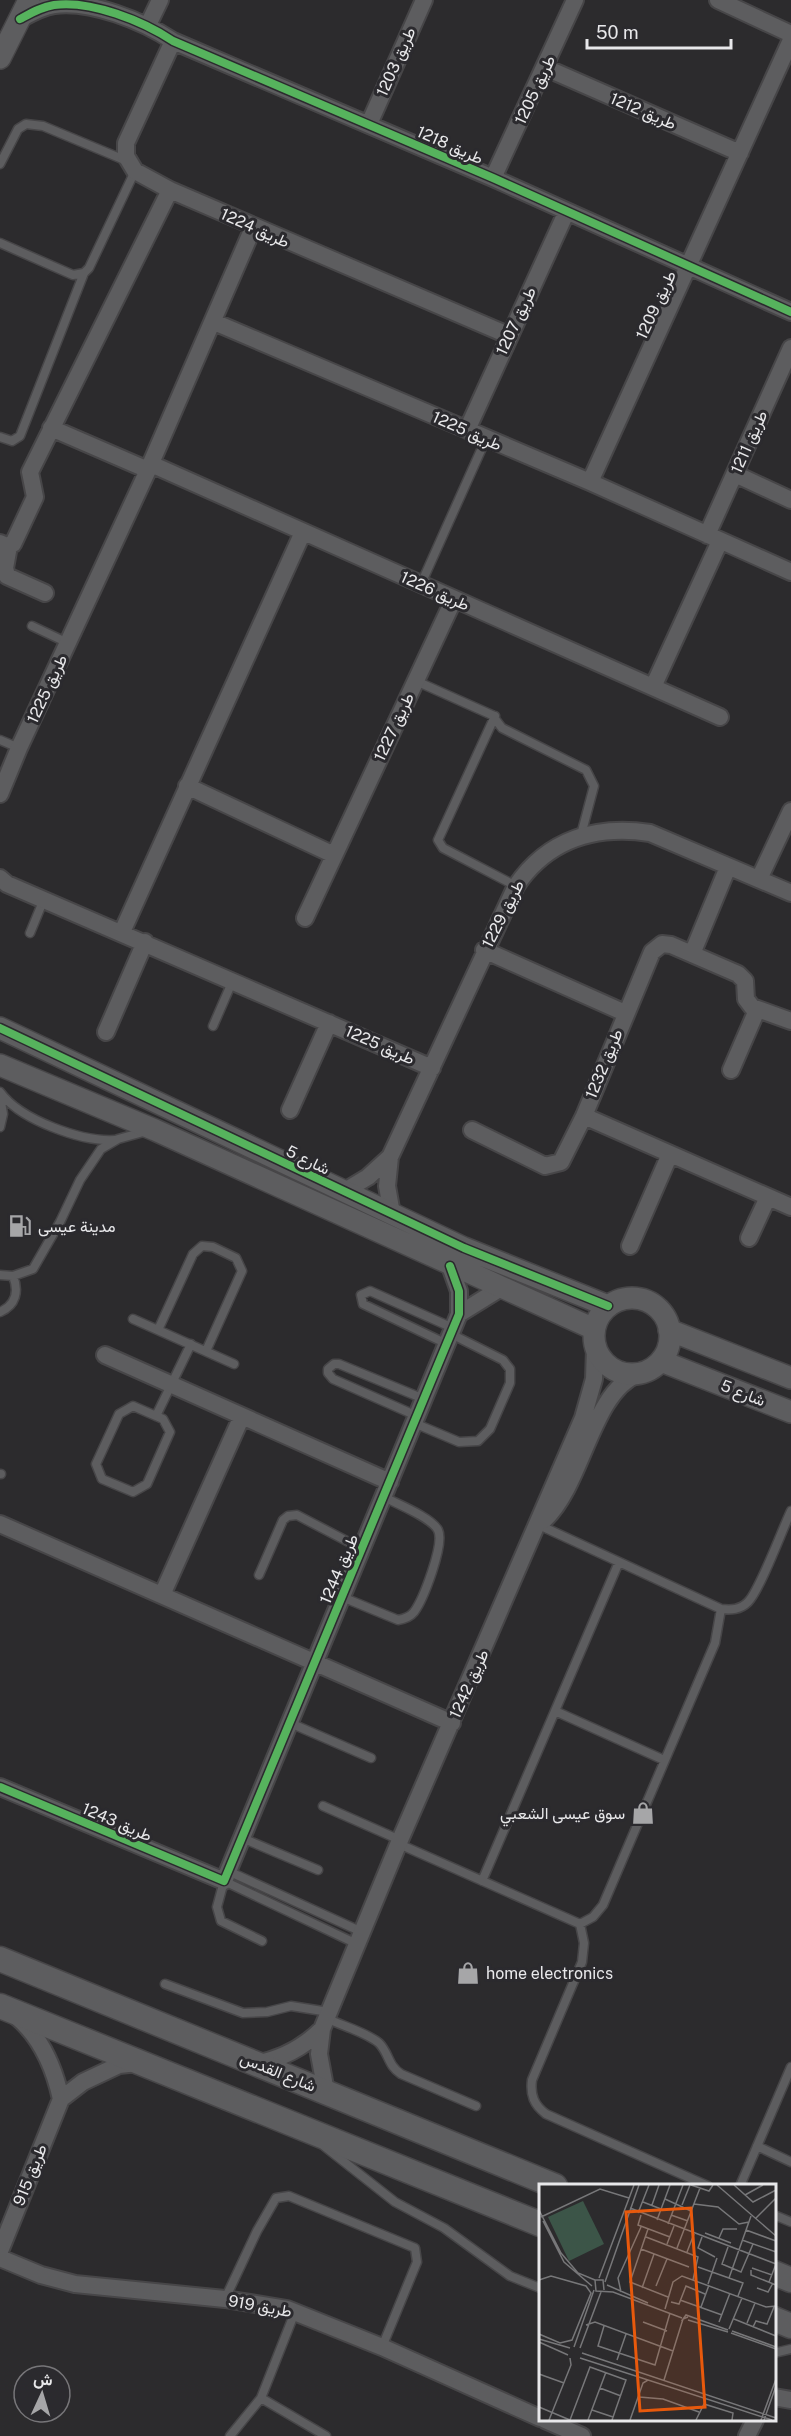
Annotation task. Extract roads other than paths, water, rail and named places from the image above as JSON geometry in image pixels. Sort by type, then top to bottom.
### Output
[{"type":"main road","name":"شارع القدس","points":[[0,1959],[550,2184]]},
{"type":"main road","points":[[4,2008],[539,2224]]},
{"type":"main road","points":[[776,2274],[791,2280]]},
{"type":"main road","points":[[776,2320],[791,2326]]},
{"type":"street","points":[[0,58],[29,0]]},
{"type":"street","points":[[148,25],[160,0]]},
{"type":"street","name":"طريق 1203","points":[[369,124],[424,0]]},
{"type":"street","name":"طريق 1205","points":[[494,178],[575,0]]},
{"type":"street","points":[[718,0],[791,34]]},
{"type":"street","name":"طريق 1218","points":[[20,19],[39,9],[57,4],[92,4],[148,25],[173,41],[494,178],[566,213],[791,312]]},
{"type":"street","name":"طريق 1209","points":[[590,482],[791,40]]},
{"type":"street","points":[[131,166],[126,143],[173,41]]},
{"type":"street","name":"طريق 1212","points":[[546,68],[740,153]]},
{"type":"street","name":"طريق 1224","points":[[131,166],[170,190],[253,228],[510,336]]},
{"type":"street","points":[[45,593],[7,576],[5,544],[13,544],[35,497],[30,471],[170,190]]},
{"type":"street","name":"طريق 1207","points":[[467,430],[566,213]]},
{"type":"street","name":"طريق 1225","points":[[0,794],[18,748],[150,467],[253,228]]},
{"type":"street","name":"طريق 1225","points":[[214,322],[590,482],[791,572]]},
{"type":"street","name":"طريق 1211","points":[[714,538],[735,474],[791,348]]},
{"type":"street","name":"طريق 1226","points":[[51,428],[303,532],[720,717]]},
{"type":"street","points":[[735,474],[791,500]]},
{"type":"street","points":[[123,932],[303,532]]},
{"type":"street","points":[[653,687],[714,538]]},
{"type":"street","name":"طريق 1227","points":[[305,918],[454,599]]},
{"type":"street","points":[[187,786],[334,855]]},
{"type":"street","points":[[759,879],[791,811]]},
{"type":"street","name":"طريق 1229","points":[[392,1214],[387,1186],[390,1156],[484,950],[516,886],[527,869],[544,854],[582,835],[625,829],[650,833],[791,893]]},
{"type":"street","points":[[728,867],[692,954],[742,977],[746,985],[746,999],[757,1010],[791,1021]]},
{"type":"street","name":"طريق 1225","points":[[0,878],[7,884],[123,932],[432,1068]]},
{"type":"street","points":[[106,1032],[145,942]]},
{"type":"street","name":"طريق 1232","points":[[472,1130],[551,1166],[565,1157],[652,952],[658,946],[671,945],[692,954]]},
{"type":"street","points":[[484,950],[625,1013]]},
{"type":"street","points":[[731,1070],[757,1010]]},
{"type":"street","name":"طريق 1225","points":[[290,1110],[329,1023]]},
{"type":"street","name":"شارع 5","points":[[0,1028],[464,1248],[608,1306]]},
{"type":"street","points":[[0,1065],[155,1130],[501,1288],[594,1338]]},
{"type":"street","name":"طريق 1232","points":[[584,1116],[791,1207]]},
{"type":"street","points":[[630,1246],[670,1154]]},
{"type":"street","name":"طريق 1229","points":[[344,1192],[368,1177],[390,1156]]},
{"type":"street","points":[[749,1238],[768,1197]]},
{"type":"street","name":"طريق 1244","points":[[226,1876],[453,1330],[459,1291],[450,1266]]},
{"type":"street","points":[[453,1330],[501,1288]]},
{"type":"street","points":[[629,1298],[651,1303],[659,1310],[669,1330],[666,1352],[661,1361],[638,1374],[624,1374],[612,1369],[601,1360],[594,1338],[602,1313],[608,1306],[629,1298]]},
{"type":"street","name":"شارع 5","points":[[669,1330],[791,1378]]},
{"type":"street","name":"طريق 1242","points":[[326,2092],[319,2054],[326,2020],[400,1842],[539,1525],[552,1488],[590,1399],[594,1338]]},
{"type":"street","points":[[105,1355],[242,1416],[387,1490]]},
{"type":"street","name":"شارع 5","points":[[661,1361],[791,1412]]},
{"type":"street","name":"طريق 1242","points":[[539,1525],[561,1499],[613,1391],[638,1374]]},
{"type":"street","points":[[162,1595],[242,1416]]},
{"type":"street","points":[[0,1524],[452,1723]]},
{"type":"street","name":"طريق 1243","points":[[0,1788],[226,1876]]},
{"type":"street","points":[[4,2008],[38,2040],[57,2078],[61,2099],[92,2078],[119,2065],[142,2062]]},
{"type":"street","name":"طريق 1242","points":[[255,2064],[292,2053],[326,2020]]},
{"type":"street","name":"طريق 915","points":[[0,2251],[61,2099]]},
{"type":"street","name":"طريق 919","points":[[0,2258],[41,2275],[75,2284],[225,2299],[295,2312],[382,2346],[539,2418]]},
{"type":"street","points":[[547,2421],[582,2436]]},
{"type":"street","points":[[747,2436],[754,2421]]},
{"type":"lane","points":[[0,164],[18,129],[35,124],[131,166],[89,268],[84,273],[20,435],[12,441],[0,437]]},
{"type":"lane","points":[[0,243],[68,274],[84,273]]},
{"type":"lane","points":[[421,584],[486,439]]},
{"type":"lane","points":[[32,626],[68,644]]},
{"type":"lane","points":[[416,681],[495,716],[502,728],[581,766],[590,774],[594,786],[582,835]]},
{"type":"lane","points":[[495,716],[438,840],[443,848],[516,886]]},
{"type":"lane","points":[[0,740],[18,748]]},
{"type":"lane","points":[[30,933],[44,899]]},
{"type":"lane","points":[[213,1026],[233,980]]},
{"type":"lane","points":[[0,1094],[19,1110],[77,1136],[95,1140],[118,1140]]},
{"type":"lane","points":[[0,1094],[3,1102],[0,1126]]},
{"type":"lane","points":[[0,1275],[13,1276],[33,1269],[85,1173],[101,1149],[118,1140],[155,1130]]},
{"type":"lane","points":[[158,1329],[193,1254],[202,1246],[213,1247],[236,1258],[242,1271],[206,1351]]},
{"type":"lane","points":[[0,1312],[15,1299],[17,1291],[13,1276]]},
{"type":"lane","points":[[424,1399],[339,1364],[334,1364],[328,1369],[333,1379],[459,1442],[478,1441],[490,1429],[510,1383],[510,1369],[503,1360],[453,1330],[370,1291],[361,1295],[363,1304],[453,1330]]},
{"type":"lane","points":[[133,1318],[234,1364]]},
{"type":"lane","points":[[156,1416],[191,1344]]},
{"type":"lane","points":[[133,1406],[156,1416],[167,1423],[170,1432],[147,1484],[134,1492],[102,1479],[96,1470],[98,1459],[122,1410],[133,1406]]},
{"type":"lane","points":[[342,1597],[398,1620],[410,1616],[417,1606],[441,1546],[439,1532],[432,1522],[387,1490]]},
{"type":"lane","points":[[539,1525],[721,1609],[739,1608],[752,1597],[791,1511]]},
{"type":"lane","points":[[259,1575],[283,1520],[291,1515],[297,1515],[362,1549]]},
{"type":"lane","points":[[482,1881],[619,1562]]},
{"type":"lane","points":[[580,1924],[593,1917],[603,1905],[715,1643],[721,1609]]},
{"type":"lane","points":[[555,1711],[664,1760]]},
{"type":"lane","points":[[290,1723],[371,1758]]},
{"type":"lane","points":[[323,1806],[482,1881],[580,1924]]},
{"type":"lane","points":[[242,1838],[318,1870]]},
{"type":"lane","points":[[262,1941],[221,1921],[217,1907],[226,1876],[360,1938]]},
{"type":"lane","points":[[580,1924],[584,1943],[582,1962],[532,2080],[532,2096],[535,2103],[546,2114],[704,2184]]},
{"type":"lane","points":[[165,1984],[243,2013],[267,2012],[291,2006],[376,2041],[385,2050],[392,2067],[401,2074],[476,2106]]},
{"type":"lane","points":[[741,2184],[791,2067]]},
{"type":"lane","points":[[301,2127],[395,2202],[444,2228],[510,2276],[539,2288]]},
{"type":"lane","points":[[757,2146],[791,2162]]},
{"type":"lane","points":[[225,2299],[257,2231],[276,2198],[289,2196],[415,2248],[417,2262],[382,2346]]},
{"type":"lane","points":[[776,2216],[791,2222]]},
{"type":"lane","points":[[230,2436],[261,2398],[295,2312]]},
{"type":"lane","points":[[776,2353],[791,2349]]},
{"type":"lane","points":[[261,2398],[326,2436]]},
{"type":"place","name":"مدينة عيسى","points":[[20,1226]]},
{"type":"place","name":"سوق عيسى الشعبي","points":[[643,1813]]},
{"type":"place","name":"home electronics","points":[[468,1973]]}]
